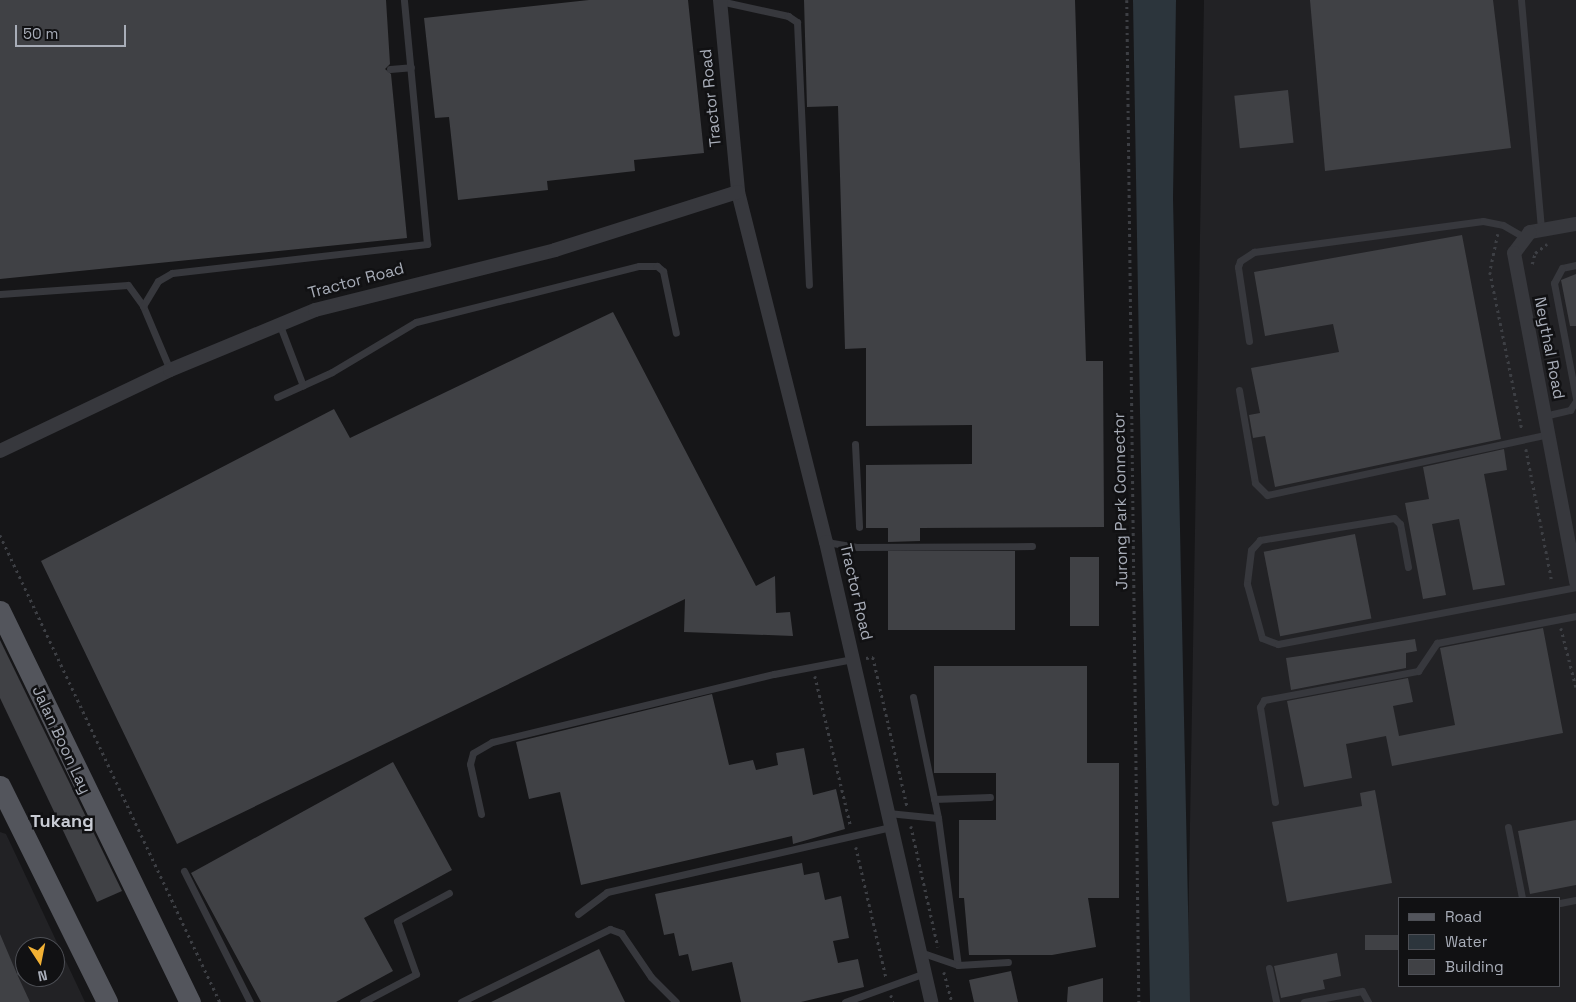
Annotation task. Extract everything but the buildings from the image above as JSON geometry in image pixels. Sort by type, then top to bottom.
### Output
[{"type":"main road","name":"Jalan Boon Lay","points":[[0,611],[190,1002]]},
{"type":"main road","points":[[0,786],[8,814],[107,1002]]},
{"type":"street","name":"Tractor Road","points":[[720,0],[738,192],[826,542],[932,1002]]},
{"type":"street","name":"Tractor Road","points":[[0,451],[170,370],[279,323],[414,283],[555,250],[738,192]]},
{"type":"street","points":[[1524,237],[1541,228],[1576,224]]},
{"type":"street","name":"Neythal Road","points":[[1524,237],[1514,254],[1576,582]]},
{"type":"lane","points":[[143,306],[158,281],[172,273],[424,246],[429,238],[404,0]]},
{"type":"lane","points":[[720,0],[788,16],[797,22],[808,285]]},
{"type":"lane","points":[[1521,0],[1541,228]]},
{"type":"lane","points":[[390,69],[411,67]]},
{"type":"lane","points":[[1249,341],[1238,267],[1246,255],[1483,221],[1502,224],[1524,237]]},
{"type":"lane","points":[[1544,416],[1570,410],[1576,400],[1554,283],[1562,268],[1576,264]]},
{"type":"lane","points":[[277,397],[303,386],[416,322],[639,266],[657,266],[663,271],[676,332]]},
{"type":"lane","points":[[0,294],[121,283],[133,289],[143,306],[170,370]]},
{"type":"lane","points":[[279,323],[303,386]]},
{"type":"lane","points":[[1239,390],[1255,483],[1266,494],[1548,434]]},
{"type":"lane","points":[[855,444],[859,527]]},
{"type":"lane","points":[[1408,567],[1400,524],[1394,518],[1260,540],[1251,550],[1247,584],[1262,638],[1278,644],[1576,588]]},
{"type":"lane","points":[[826,542],[857,547],[1032,546]]},
{"type":"lane","points":[[1275,802],[1260,707],[1264,700],[1418,670],[1437,643],[1576,616]]},
{"type":"lane","points":[[481,814],[470,764],[473,753],[492,742],[774,674],[853,659]]},
{"type":"lane","points":[[913,696],[938,818],[958,965]]},
{"type":"lane","points":[[934,799],[990,798]]},
{"type":"lane","points":[[888,812],[938,818]]},
{"type":"lane","points":[[578,914],[607,892],[891,827]]},
{"type":"lane","points":[[1508,827],[1522,897]]},
{"type":"lane","points":[[184,871],[250,1002]]},
{"type":"lane","points":[[363,1002],[416,974],[397,921],[450,893]]},
{"type":"lane","points":[[1561,903],[1576,900]]},
{"type":"lane","points":[[461,1002],[610,929],[621,933],[651,977],[676,1002]]},
{"type":"lane","points":[[920,952],[958,965],[1008,962]]},
{"type":"lane","points":[[1269,968],[1276,1002]]},
{"type":"lane","points":[[845,1002],[925,973]]},
{"type":"lane","points":[[1304,1002],[1362,991],[1368,1002]]},
{"type":"path","name":"Jurong Park Connector","points":[[1127,0],[1139,1002]]},
{"type":"path","points":[[1502,224],[1492,249],[1490,272],[1554,591]]},
{"type":"path","points":[[0,535],[220,1002]]},
{"type":"path","points":[[1559,620],[1576,687]]},
{"type":"shaded area","points":[[1204,0],[1576,0],[1576,1002],[1187,1002]]},
{"type":"shaded area","points":[[0,832],[6,834],[54,937],[15,937],[15,987],[65,987],[65,959],[85,1002],[0,1002]]},
{"type":"water","points":[[1133,0],[1176,0],[1173,198],[1190,1002],[1150,1002]]},
{"type":"district","name":"Tukang","points":[[62,821]]}]
